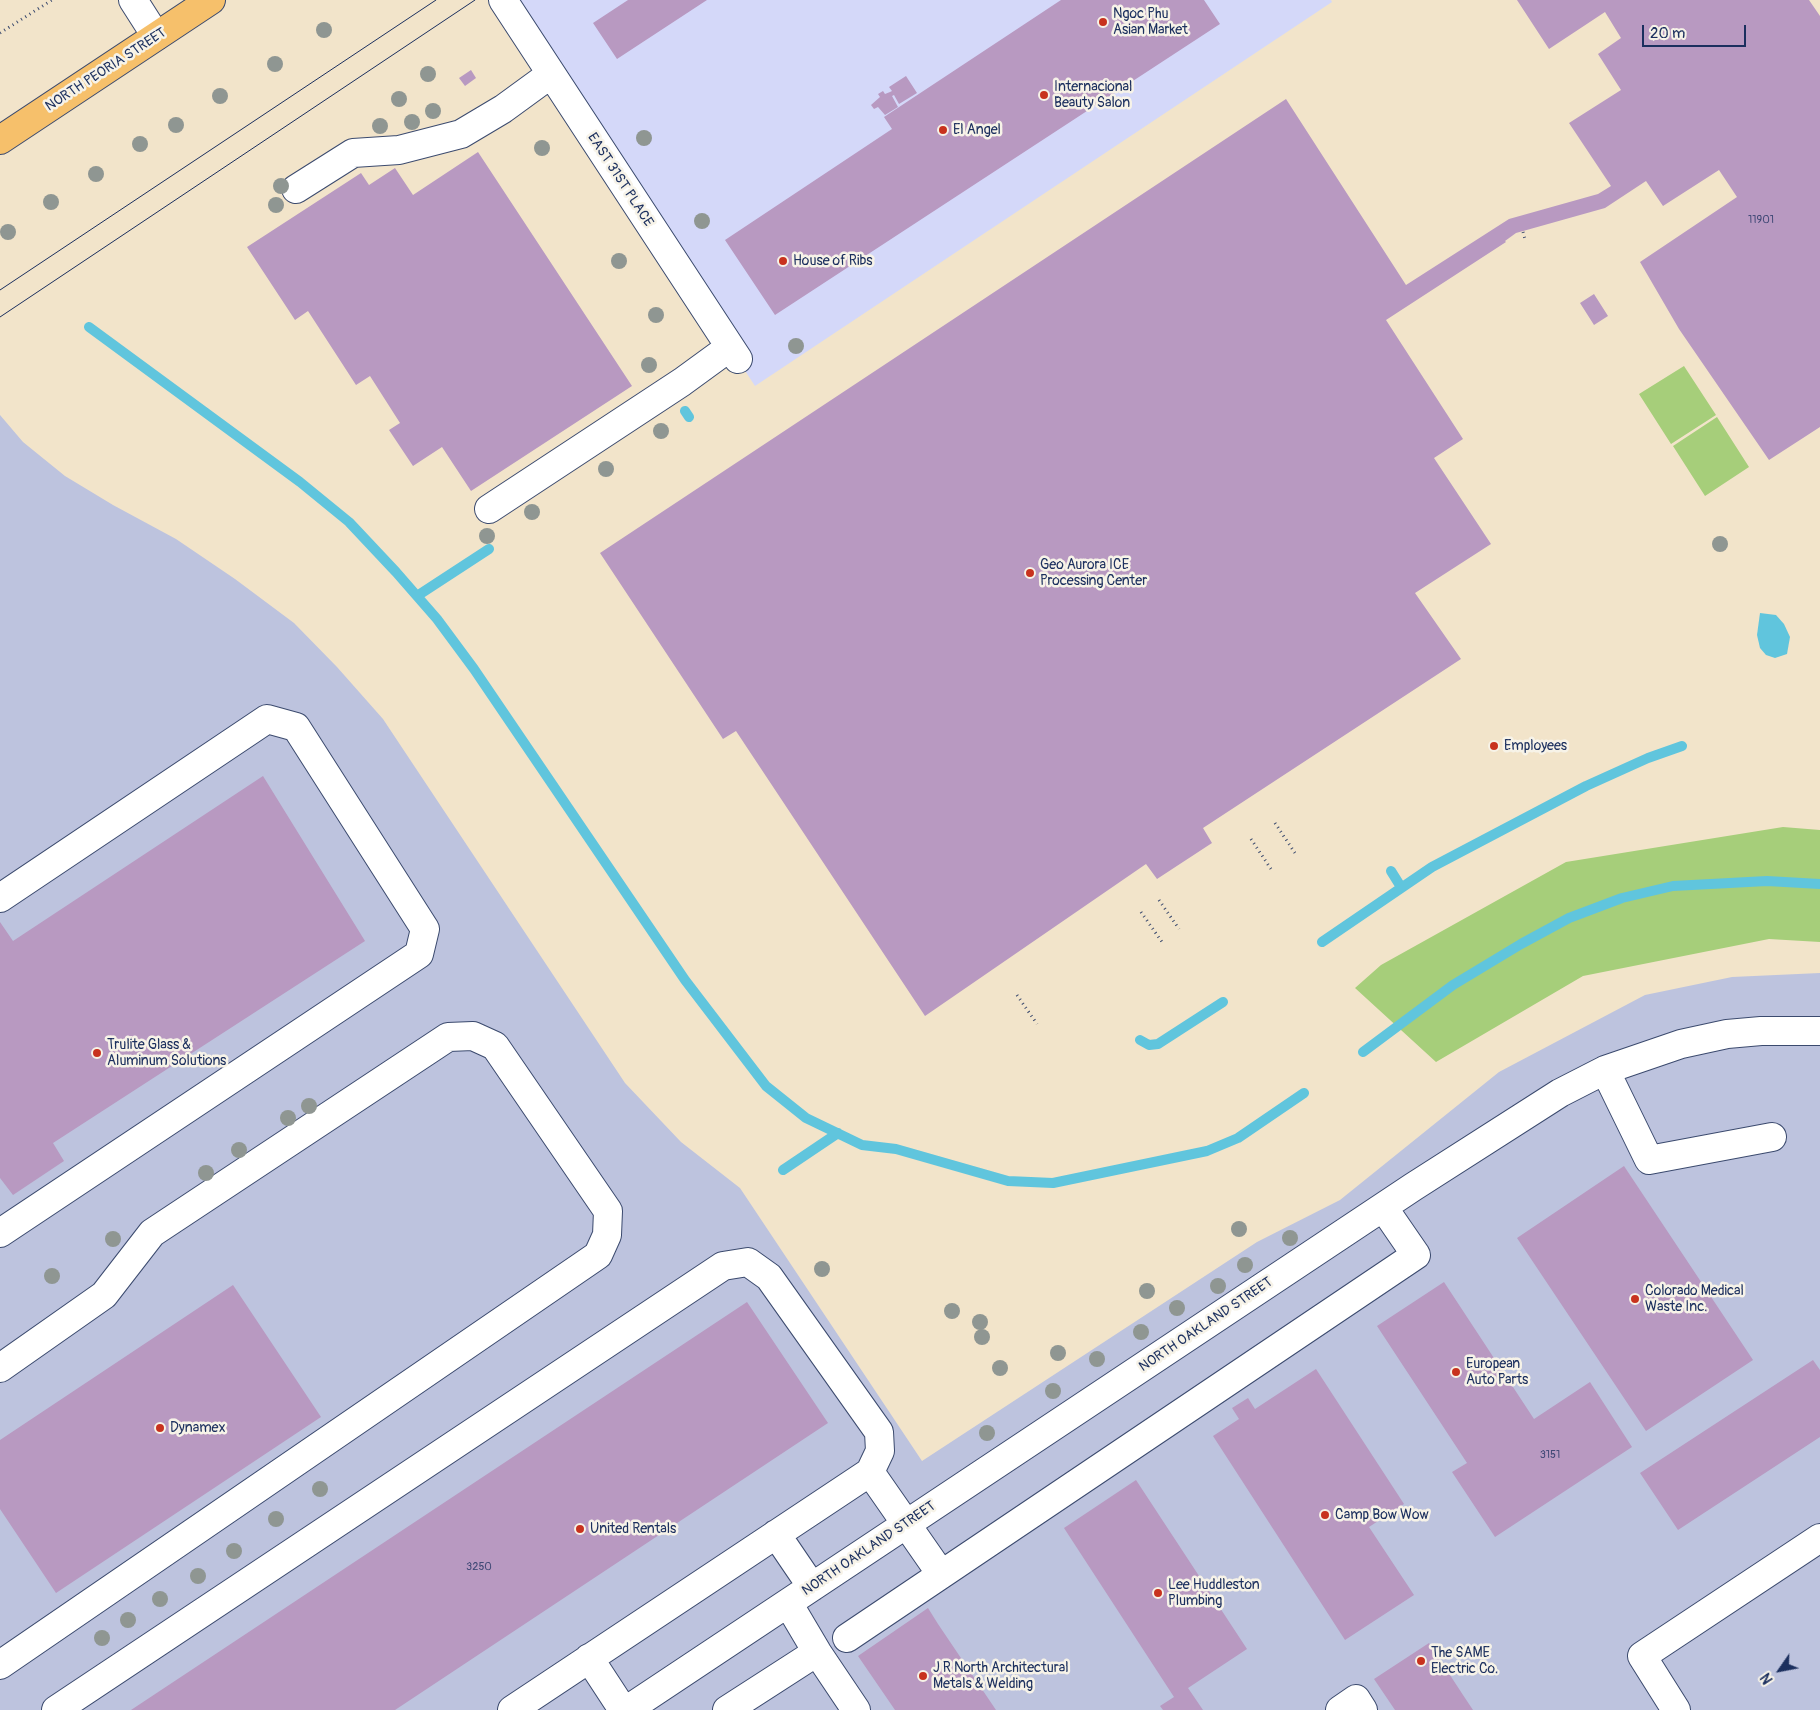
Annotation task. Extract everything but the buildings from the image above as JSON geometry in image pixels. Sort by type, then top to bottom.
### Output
[{"type":"main road","name":"NORTH PEORIA STREET","points":[[0,140],[211,0]]},
{"type":"street","points":[[133,0],[156,36]]},
{"type":"street","name":"EAST 31ST PLACE","points":[[489,509],[682,382],[734,353],[503,0]]},
{"type":"street","points":[[296,189],[353,152],[399,150],[461,134],[503,109],[551,74]]},
{"type":"street","points":[[0,898],[267,719],[296,727],[425,929],[419,954],[0,1233]]},
{"type":"street","name":"NORTH OAKLAND STREET","points":[[638,1707],[788,1603],[1383,1206],[1560,1093],[1605,1070],[1681,1044],[1727,1034],[1770,1031],[1820,1031]]},
{"type":"street","points":[[0,1368],[104,1295],[152,1233],[448,1037],[473,1036],[496,1046],[608,1211],[607,1235],[598,1255],[0,1664]]},
{"type":"street","points":[[1605,1070],[1649,1160],[1772,1137]]},
{"type":"street","points":[[847,1638],[1416,1254],[1383,1206]]},
{"type":"street","points":[[56,1710],[723,1266],[748,1262],[769,1277],[879,1432],[880,1451],[870,1472],[512,1710]]},
{"type":"street","points":[[870,1472],[941,1574]]},
{"type":"street","points":[[776,1534],[812,1587]]},
{"type":"street","points":[[1676,1710],[1642,1656],[1820,1538]]},
{"type":"street","points":[[788,1603],[817,1652],[856,1710]]},
{"type":"street","points":[[727,1710],[817,1652]]},
{"type":"street","points":[[589,1658],[638,1707]]},
{"type":"street","points":[[1340,1710],[1356,1700],[1363,1710]]},
{"type":"path","points":[[0,34],[52,0]]},
{"type":"path","points":[[1523,232],[1525,239]]},
{"type":"path","points":[[1276,823],[1295,853]]},
{"type":"path","points":[[1251,839],[1271,869]]},
{"type":"path","points":[[1159,900],[1179,929]]},
{"type":"path","points":[[1141,912],[1162,942]]},
{"type":"path","points":[[1017,995],[1037,1024]]},
{"type":"shaded area","points":[[503,0],[1331,0],[1332,2],[755,386]]},
{"type":"shaded area","points":[[0,415],[23,442],[65,476],[113,505],[176,539],[235,579],[294,623],[337,667],[383,719],[625,1083],[681,1142],[740,1188],[922,1461],[1257,1242],[1340,1200],[1499,1072],[1645,995],[1732,977],[1820,973],[1820,1710],[0,1710]]},
{"type":"green space","points":[[1684,366],[1716,415],[1671,444],[1639,394]]},
{"type":"green space","points":[[1717,417],[1749,467],[1705,496],[1673,446]]},
{"type":"green space","points":[[1783,827],[1820,830],[1820,942],[1769,939],[1583,976],[1436,1062],[1355,988],[1381,965],[1566,862]]},
{"type":"water","points":[[1760,613],[1776,615],[1784,624],[1790,637],[1787,654],[1775,658],[1766,655],[1760,648],[1757,635]]},
{"type":"waterway","points":[[89,327],[300,482],[349,522],[396,572],[437,619],[474,669],[685,980],[766,1086],[806,1118],[862,1145],[896,1149],[1008,1181],[1053,1183],[1207,1151],[1238,1138],[1304,1093]]},
{"type":"waterway","points":[[685,411],[689,417]]},
{"type":"waterway","points":[[417,596],[489,549]]},
{"type":"waterway","points":[[1322,942],[1432,867],[1586,786],[1648,758],[1682,746]]},
{"type":"waterway","points":[[1391,871],[1401,887]]},
{"type":"waterway","points":[[1363,1052],[1453,985],[1521,944],[1569,918],[1622,898],[1673,886],[1767,881],[1820,884]]},
{"type":"waterway","points":[[1140,1040],[1149,1045],[1158,1044],[1223,1002]]},
{"type":"waterway","points":[[783,1170],[838,1133]]},
{"type":"tram line","points":[[0,290],[436,0]]},
{"type":"tram line","points":[[0,317],[475,0]]},
{"type":"place","name":"Ngoc Phu Asian Market","points":[[1103,22]]},
{"type":"place","name":"Internacional Beauty Salon","points":[[1044,95]]},
{"type":"place","name":"El Angel","points":[[943,130]]},
{"type":"place","name":"House of Ribs","points":[[783,261]]},
{"type":"place","name":"Geo Aurora ICE Processing Center","points":[[1030,573]]},
{"type":"place","name":"Employees","points":[[1494,746]]},
{"type":"place","name":"Trulite Glass & Aluminum Solutions","points":[[97,1053]]},
{"type":"place","name":"Colorado Medical Waste Inc.","points":[[1635,1299]]},
{"type":"place","name":"European Auto Parts","points":[[1456,1372]]},
{"type":"place","name":"Dynamex","points":[[160,1428]]},
{"type":"place","name":"Camp Bow Wow","points":[[1325,1515]]},
{"type":"place","name":"United Rentals","points":[[580,1529]]},
{"type":"place","name":"Lee Huddleston Plumbing","points":[[1158,1593]]},
{"type":"place","name":"The SAME Electric Co.","points":[[1421,1661]]},
{"type":"place","name":"J R North Architectural Metals & Welding","points":[[923,1676]]}]
